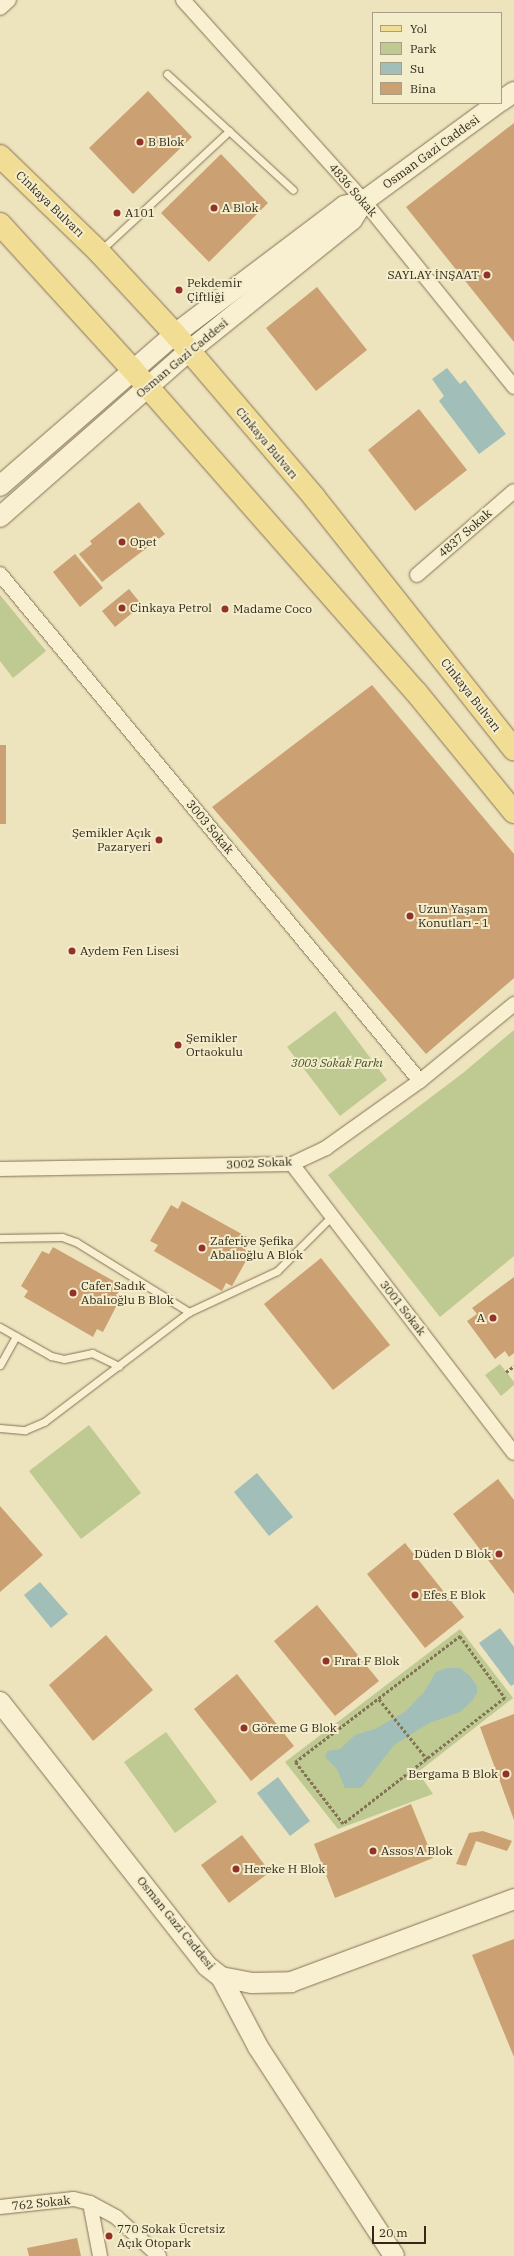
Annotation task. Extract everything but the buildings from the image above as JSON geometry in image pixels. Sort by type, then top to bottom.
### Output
[{"type":"main road","name":"Cinkaya Bulvarı","points":[[0,156],[99,252],[189,351],[314,497],[514,749]]},
{"type":"main road","points":[[0,224],[132,369],[416,692],[514,812]]},
{"type":"street","points":[[0,8],[9,0]]},
{"type":"street","name":"4836 Sokak","points":[[183,0],[364,201],[514,387]]},
{"type":"street","points":[[502,100],[514,92]]},
{"type":"street","name":"Osman Gazi Caddesi","points":[[0,517],[189,351],[352,220],[364,201],[497,104]]},
{"type":"street","name":"Osman Gazi Caddesi","points":[[0,486],[132,369],[174,334],[344,206],[364,201]]},
{"type":"street","name":"4837 Sokak","points":[[417,574],[514,491]]},
{"type":"street","name":"3003 Sokak","points":[[0,574],[420,1081]]},
{"type":"street","name":"3002 Sokak","points":[[0,1169],[292,1164],[326,1148],[420,1081],[514,1004]]},
{"type":"street","name":"3001 Sokak","points":[[292,1164],[514,1453]]},
{"type":"street","name":"Osman Gazi Caddesi","points":[[0,1702],[207,1966],[221,1976],[252,1983],[291,1982],[514,1899]]},
{"type":"street","points":[[221,1976],[258,2047],[394,2256]]},
{"type":"street","name":"762 Sokak","points":[[0,2207],[74,2199],[90,2203],[116,2216],[159,2256]]},
{"type":"street","points":[[90,2203],[100,2256]]},
{"type":"lane","points":[[167,74],[293,190]]},
{"type":"lane","points":[[99,252],[229,131]]},
{"type":"lane","points":[[0,1428],[25,1430],[44,1422],[189,1312],[277,1271],[332,1216]]},
{"type":"lane","points":[[0,1238],[62,1237],[76,1242],[189,1312]]},
{"type":"lane","points":[[0,1327],[51,1356],[64,1359],[92,1353],[118,1366]]},
{"type":"lane","points":[[0,1365],[16,1336]]},
{"type":"path","points":[[506,1372],[514,1366]]},
{"type":"path","points":[[460,1636],[505,1698],[343,1824],[296,1762],[379,1699],[460,1636]]},
{"type":"path","points":[[379,1699],[427,1759]]},
{"type":"green space","points":[[0,595],[46,651],[13,678],[0,661]]},
{"type":"green space","name":"3003 Sokak Parkı","points":[[335,1011],[387,1080],[340,1116],[287,1047]]},
{"type":"green space","points":[[514,1030],[514,1256],[440,1317],[328,1175],[463,1073]]},
{"type":"green space","points":[[500,1364],[514,1382],[514,1385],[501,1396],[485,1375]]},
{"type":"green space","points":[[89,1425],[141,1493],[81,1539],[29,1471]]},
{"type":"green space","points":[[460,1629],[513,1698],[418,1772],[433,1794],[338,1829],[285,1762]]},
{"type":"green space","points":[[166,1732],[217,1802],[175,1833],[124,1762]]},
{"type":"water","points":[[447,368],[460,384],[465,380],[506,434],[479,454],[439,401],[444,396],[432,379]]},
{"type":"water","points":[[257,1473],[293,1517],[269,1536],[234,1492]]},
{"type":"water","points":[[40,1582],[68,1614],[51,1628],[24,1595]]},
{"type":"water","points":[[500,1628],[514,1647],[514,1684],[511,1686],[479,1643]]},
{"type":"water","points":[[447,1668],[460,1668],[470,1676],[477,1686],[477,1693],[472,1701],[460,1712],[429,1723],[394,1745],[361,1788],[345,1788],[337,1769],[325,1757],[328,1751],[340,1749],[355,1735],[375,1729],[405,1712],[424,1692],[436,1672]]},
{"type":"water","points":[[278,1777],[310,1821],[290,1836],[257,1793]]},
{"type":"place","name":"B Blok","points":[[140,142]]},
{"type":"place","name":"A Blok","points":[[214,208]]},
{"type":"place","name":"A101","points":[[117,213]]},
{"type":"place","name":"SAYLAY İNŞAAT","points":[[487,275]]},
{"type":"place","name":"Pekdemir Çiftliği","points":[[179,290]]},
{"type":"place","name":"Opet","points":[[122,542]]},
{"type":"place","name":"Cinkaya Petrol","points":[[122,608]]},
{"type":"place","name":"Madame Coco","points":[[225,609]]},
{"type":"place","name":"Şemikler Açık Pazaryeri","points":[[159,840]]},
{"type":"place","name":"Uzun Yaşam Konutları - 1","points":[[410,916]]},
{"type":"place","name":"Aydem Fen Lisesi","points":[[72,951]]},
{"type":"place","name":"Şemikler Ortaokulu","points":[[178,1045]]},
{"type":"place","name":"Zaferiye Şefika Abalıoğlu A Blok","points":[[202,1248]]},
{"type":"place","name":"Cafer Sadık Abalıoğlu B Blok","points":[[73,1293]]},
{"type":"place","name":"A","points":[[493,1318]]},
{"type":"place","name":"Düden D Blok","points":[[499,1554]]},
{"type":"place","name":"Efes E Blok","points":[[415,1595]]},
{"type":"place","name":"Fırat F Blok","points":[[326,1661]]},
{"type":"place","name":"Göreme G Blok","points":[[244,1728]]},
{"type":"place","name":"Bergama B Blok","points":[[506,1774]]},
{"type":"place","name":"Assos A Blok","points":[[373,1851]]},
{"type":"place","name":"Hereke H Blok","points":[[236,1869]]},
{"type":"place","name":"770 Sokak Ücretsiz Açık Otopark","points":[[109,2236]]}]
